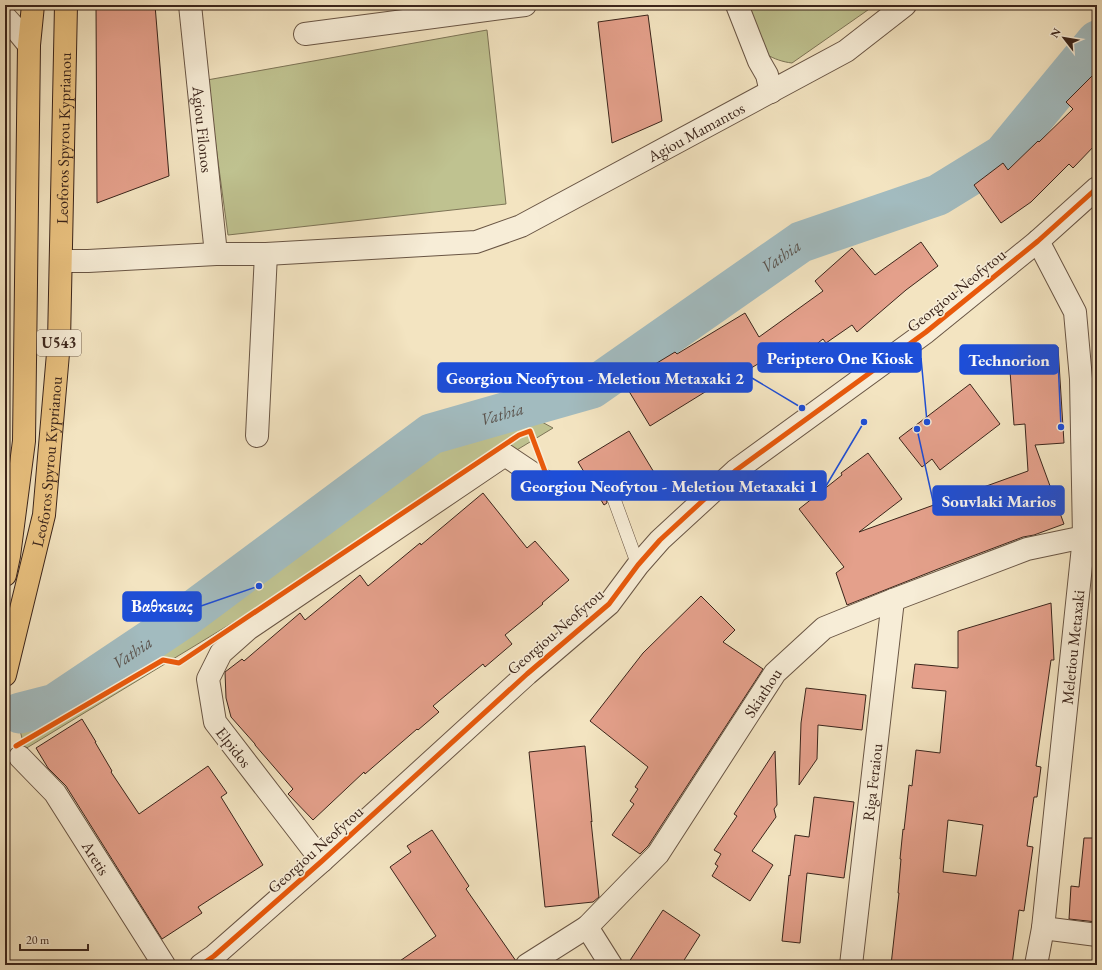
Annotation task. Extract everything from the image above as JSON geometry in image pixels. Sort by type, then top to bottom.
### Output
[{"type":"main road","name":"Leoforos Spyrou Kyprianou","points":[[5,575],[9,556],[24,441],[29,46],[33,5]]},
{"type":"main road","name":"Leoforos Spyrou Kyprianou","points":[[5,675],[44,515],[59,342],[66,5]]},
{"type":"street","name":"Agiou Filonos","points":[[190,5],[216,254]]},
{"type":"street","points":[[305,34],[525,5]]},
{"type":"street","points":[[737,5],[759,61],[767,75],[771,92]]},
{"type":"street","name":"Agiou Mamantos","points":[[61,262],[216,254],[266,254],[476,242],[521,226],[846,51],[905,5]]},
{"type":"street","points":[[5,18],[29,46]]},
{"type":"street","name":"Georgiou Neofytou","points":[[201,965],[214,956],[322,861],[526,674],[609,604],[638,565],[660,540],[735,471],[926,332],[1038,241],[1097,188]]},
{"type":"street","name":"Meletiou Metaxaki","points":[[1036,965],[1043,928],[1084,537],[1081,379],[1075,312],[1038,241]]},
{"type":"street","points":[[257,436],[266,254]]},
{"type":"street","name":"Elpidos","points":[[322,861],[214,722],[208,679],[221,653],[248,629],[505,455],[550,485]]},
{"type":"street","name":"Skiathou","points":[[527,965],[587,927],[658,854],[776,673],[824,628],[1027,549],[1084,537]]},
{"type":"street","name":"Riga Feraiou","points":[[851,965],[893,600]]},
{"type":"street","name":"Aretis","points":[[20,757],[55,793],[164,965]]},
{"type":"street","points":[[587,927],[611,965]]},
{"type":"street","points":[[1043,928],[1097,935]]},
{"type":"lane","points":[[614,499],[638,565]]},
{"type":"green space","points":[[746,5],[875,5],[792,63],[779,60],[766,54]]},
{"type":"green space","points":[[487,30],[506,204],[228,235],[207,80]]},
{"type":"green space","points":[[529,415],[553,428],[25,749],[19,727],[434,445]]},
{"type":"building","points":[[96,5],[155,5],[169,176],[97,203]]},
{"type":"building","points":[[648,15],[662,121],[612,143],[598,22]]},
{"type":"building","points":[[1097,71],[1097,143],[1073,168],[1069,164],[1031,202],[1001,223],[974,185],[1003,163],[1008,170],[1038,141],[1039,142],[1073,109],[1066,102]]},
{"type":"building","points":[[921,242],[938,266],[906,290],[857,332],[852,325],[826,343],[823,339],[799,358],[789,345],[720,387],[718,384],[650,426],[624,383],[675,352],[677,354],[745,313],[759,337],[823,291],[815,281],[852,248],[875,275]]},
{"type":"building","points":[[1058,347],[1064,443],[1035,445],[1064,524],[1034,535],[1023,537],[847,605],[836,573],[844,567],[799,509],[842,475],[841,473],[868,453],[902,499],[859,532],[1028,471],[1025,424],[1014,425],[1010,371],[1022,370],[1021,350]]},
{"type":"building","points":[[970,384],[1000,424],[940,470],[932,459],[922,467],[899,438]]},
{"type":"building","points":[[629,431],[655,474],[620,495],[616,491],[611,492],[606,497],[607,503],[604,505],[578,462]]},
{"type":"building","points":[[483,493],[527,548],[535,541],[569,580],[542,603],[543,604],[505,635],[512,644],[485,667],[483,664],[433,706],[439,712],[365,774],[364,772],[313,820],[288,794],[293,789],[231,717],[226,698],[225,672],[242,659],[244,661],[300,613],[305,620],[360,575],[368,586],[420,543],[421,545]]},
{"type":"building","points":[[701,596],[735,630],[723,642],[763,669],[648,846],[640,854],[612,835],[634,804],[630,801],[638,789],[635,787],[648,767],[590,721],[643,653]]},
{"type":"building","points":[[1051,603],[1054,660],[1051,660],[1036,766],[1041,767],[1037,797],[1034,797],[1027,846],[1033,847],[1024,911],[1019,910],[1012,965],[891,965],[899,893],[903,829],[904,830],[909,785],[912,786],[916,750],[940,753],[946,691],[912,688],[915,664],[958,668],[958,631]],"holes":[[[948,820],[983,825],[976,876],[943,872]]]},
{"type":"building","points":[[806,688],[866,695],[862,730],[818,725],[817,759],[799,785],[801,723]]},
{"type":"building","points":[[82,719],[112,771],[111,772],[139,814],[208,766],[227,793],[221,797],[263,865],[198,907],[202,913],[162,939],[66,786],[48,768],[36,748]]},
{"type":"building","points":[[585,746],[599,897],[593,902],[545,907],[529,752]]},
{"type":"building","points":[[775,751],[777,805],[774,809],[776,817],[752,851],[773,865],[750,901],[712,876],[718,866],[715,864],[721,854],[714,850],[737,816],[734,814]]},
{"type":"building","points":[[814,797],[854,802],[844,878],[807,873],[800,943],[782,941],[795,835],[809,837]]},
{"type":"building","points":[[432,830],[469,886],[466,889],[516,961],[515,965],[394,965],[436,936],[390,867],[411,852],[407,846]]},
{"type":"building","points":[[1084,838],[1097,838],[1097,922],[1069,919],[1071,886],[1079,887]]},
{"type":"building","points":[[663,910],[700,935],[681,965],[627,965]]},
{"type":"waterway","name":"Vathia","points":[[20,713],[55,704],[182,619],[431,434],[592,388],[801,242],[938,195],[1003,155],[1097,41]]},
{"type":"cycle path","points":[[201,965],[214,956],[322,861],[527,674],[609,604],[638,565],[660,540],[735,471],[926,332],[1038,241],[1097,188]]},
{"type":"cycle path","points":[[16,746],[163,660],[179,663],[519,435],[530,431],[550,485]]},
{"type":"place","name":"Georgiou Neofytou - Meletiou Metaxaki 2","points":[[802,408]]},
{"type":"place","name":"Georgiou Neofytou - Meletiou Metaxaki 1","points":[[864,422]]},
{"type":"place","name":"Periptero One Kiosk","points":[[927,422]]},
{"type":"place","name":"Technorion","points":[[1061,427]]},
{"type":"place","name":"Souvlaki Marios","points":[[917,429]]},
{"type":"place","name":"Βαθκειας","points":[[259,586]]}]
